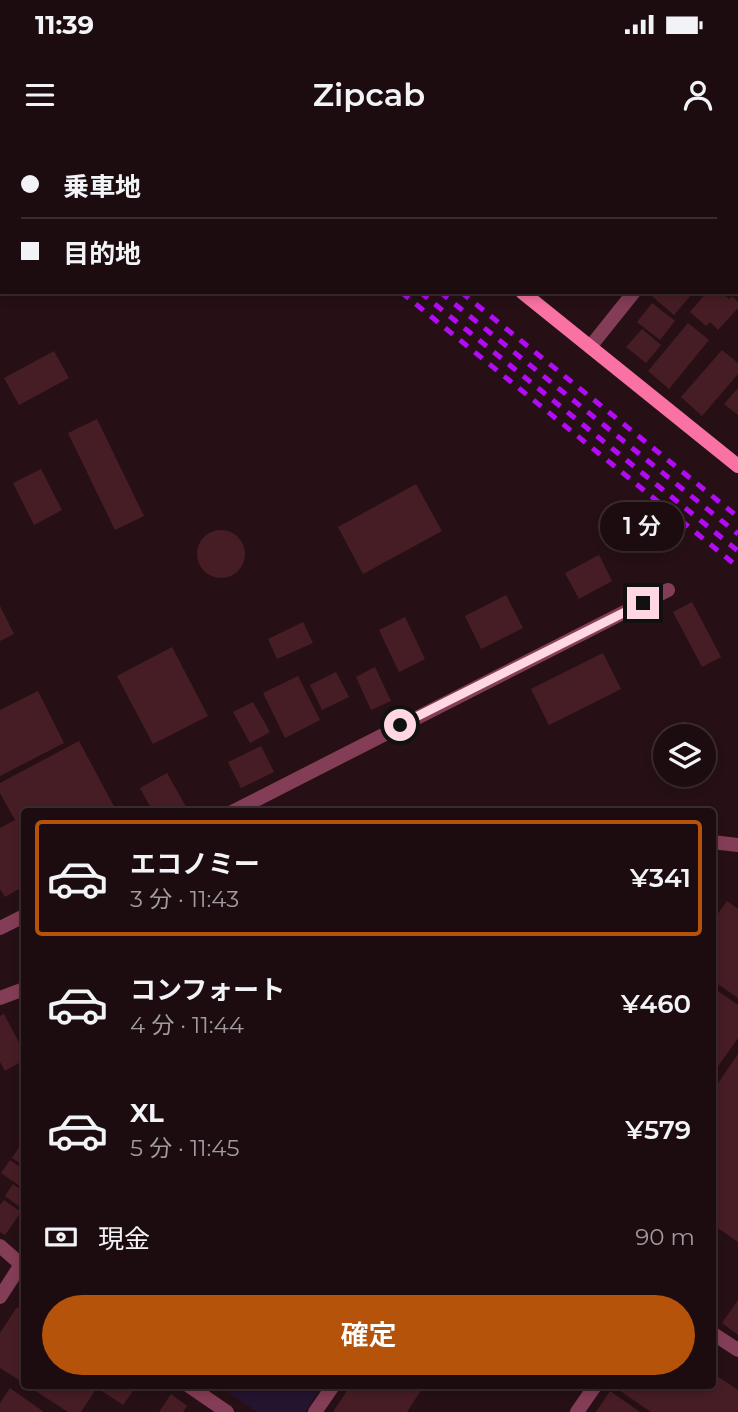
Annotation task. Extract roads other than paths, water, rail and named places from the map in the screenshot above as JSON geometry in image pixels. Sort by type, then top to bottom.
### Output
[{"type":"street","points":[[524,294],[738,466]]},
{"type":"street","points":[[590,347],[632,294]]},
{"type":"street","points":[[240,808],[668,590]]},
{"type":"street","points":[[716,842],[738,845]]},
{"type":"street","points":[[0,928],[21,918]]},
{"type":"street","points":[[0,998],[21,990]]},
{"type":"street","points":[[0,1246],[21,1262]]},
{"type":"street","points":[[0,1297],[21,1267]]},
{"type":"street","points":[[716,1336],[738,1350]]},
{"type":"street","points":[[193,1389],[228,1412]]},
{"type":"street","points":[[315,1412],[331,1389]]},
{"type":"street","points":[[577,1412],[593,1389]]},
{"type":"railway","points":[[403,294],[738,567]]},
{"type":"railway","points":[[422,294],[738,551]]},
{"type":"railway","points":[[442,294],[738,534]]},
{"type":"railway","points":[[463,294],[738,517]]}]
